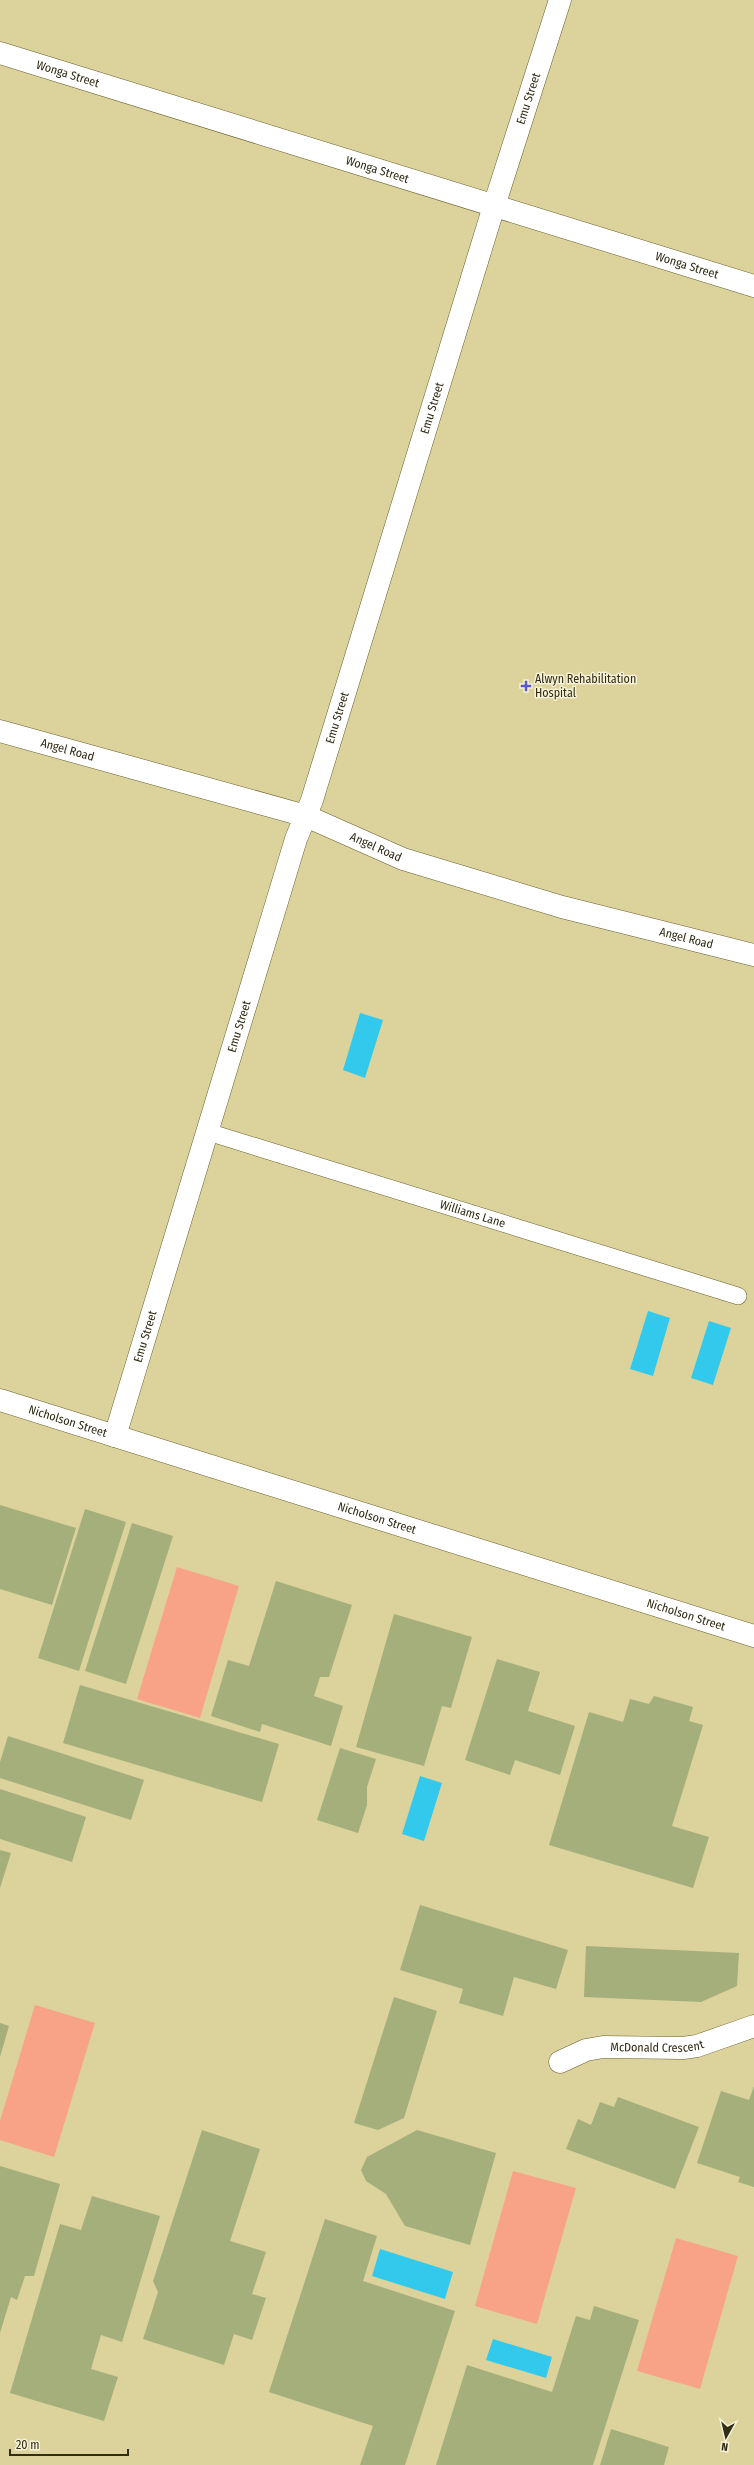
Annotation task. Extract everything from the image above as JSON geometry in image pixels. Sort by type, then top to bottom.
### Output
[{"type":"street","name":"Emu Street","points":[[115,1436],[296,839],[306,816],[494,206],[560,0]]},
{"type":"street","name":"Wonga Street","points":[[0,53],[754,286]]},
{"type":"street","name":"Angel Road","points":[[0,731],[306,816],[403,859],[562,907],[754,955]]},
{"type":"street","name":"Nicholson Street","points":[[0,1400],[754,1636]]},
{"type":"street","name":"McDonald Crescent","points":[[560,2062],[586,2050],[603,2047],[683,2048],[697,2046],[754,2026]]},
{"type":"lane","name":"Williams Lane","points":[[208,1132],[738,1296]]},
{"type":"shaded area","points":[[177,1567],[239,1586],[200,1718],[137,1699]]},
{"type":"shaded area","points":[[35,2005],[95,2023],[54,2157],[0,2140],[0,2121]]},
{"type":"shaded area","points":[[513,2171],[576,2188],[537,2324],[475,2306]]},
{"type":"shaded area","points":[[676,2238],[738,2256],[700,2389],[637,2371]]},
{"type":"water","points":[[360,1013],[383,1020],[365,1078],[343,1070]]},
{"type":"water","points":[[648,1311],[670,1318],[653,1376],[630,1369]]},
{"type":"water","points":[[709,1321],[731,1328],[713,1385],[691,1378]]},
{"type":"water","points":[[420,1776],[442,1783],[424,1841],[402,1834]]},
{"type":"water","points":[[380,2249],[453,2272],[445,2299],[372,2276]]},
{"type":"water","points":[[493,2339],[552,2357],[546,2378],[486,2360]]},
{"type":"building","points":[[0,1505],[76,1528],[52,1605],[0,1589]]},
{"type":"building","points":[[85,1509],[126,1522],[79,1671],[38,1658]]},
{"type":"building","points":[[132,1523],[173,1536],[126,1684],[85,1671]]},
{"type":"building","points":[[276,1581],[352,1605],[329,1677],[320,1677],[314,1696],[343,1706],[331,1746],[262,1724],[260,1732],[211,1716],[228,1660],[249,1666]]},
{"type":"building","points":[[394,1614],[472,1637],[451,1708],[442,1706],[424,1766],[356,1747]]},
{"type":"building","points":[[497,1659],[540,1672],[528,1711],[575,1726],[560,1775],[515,1760],[510,1775],[465,1760]]},
{"type":"building","points":[[80,1685],[279,1744],[262,1802],[63,1743]]},
{"type":"building","points":[[654,1696],[693,1707],[689,1721],[703,1725],[672,1826],[709,1837],[693,1888],[549,1845],[589,1712],[623,1722],[630,1699],[649,1704]]},
{"type":"building","points":[[8,1736],[144,1780],[131,1820],[0,1778],[0,1762]]},
{"type":"building","points":[[340,1748],[376,1759],[367,1787],[367,1805],[358,1833],[317,1820]]},
{"type":"building","points":[[0,1789],[86,1817],[72,1862],[0,1839]]},
{"type":"building","points":[[0,1850],[11,1853],[0,1888]]},
{"type":"building","points":[[420,1905],[568,1950],[556,1989],[514,1977],[503,2016],[459,2003],[463,1989],[400,1970]]},
{"type":"building","points":[[586,1946],[739,1953],[737,1986],[701,2002],[584,1997]]},
{"type":"building","points":[[394,1997],[437,2011],[404,2118],[378,2130],[354,2123]]},
{"type":"building","points":[[0,2023],[9,2026],[0,2057]]},
{"type":"building","points":[[754,2086],[754,2187],[738,2182],[740,2177],[697,2163],[721,2091],[749,2100]]},
{"type":"building","points":[[618,2097],[699,2127],[675,2189],[566,2149],[578,2119],[591,2125],[600,2102],[614,2107]]},
{"type":"building","points":[[202,2130],[260,2149],[230,2241],[266,2252],[252,2294],[266,2298],[252,2340],[234,2334],[224,2365],[143,2339],[158,2292],[153,2281]]},
{"type":"building","points":[[417,2130],[496,2153],[470,2245],[405,2226],[386,2194],[366,2181],[361,2170],[367,2157]]},
{"type":"building","points":[[0,2166],[60,2184],[34,2276],[25,2276],[17,2300],[11,2297],[0,2333]]},
{"type":"building","points":[[92,2196],[160,2216],[122,2342],[101,2335],[91,2369],[118,2377],[104,2421],[10,2393],[60,2224],[81,2230]]},
{"type":"building","points":[[325,2219],[377,2236],[363,2281],[455,2311],[405,2465],[360,2465],[373,2426],[269,2392]]},
{"type":"building","points":[[594,2306],[639,2320],[593,2465],[436,2465],[467,2365],[552,2392],[576,2316],[590,2320]]},
{"type":"building","points":[[611,2429],[669,2447],[664,2465],[600,2465]]},
{"type":"place","name":"Alwyn Rehabilitation Hospital","points":[[526,686]]}]
